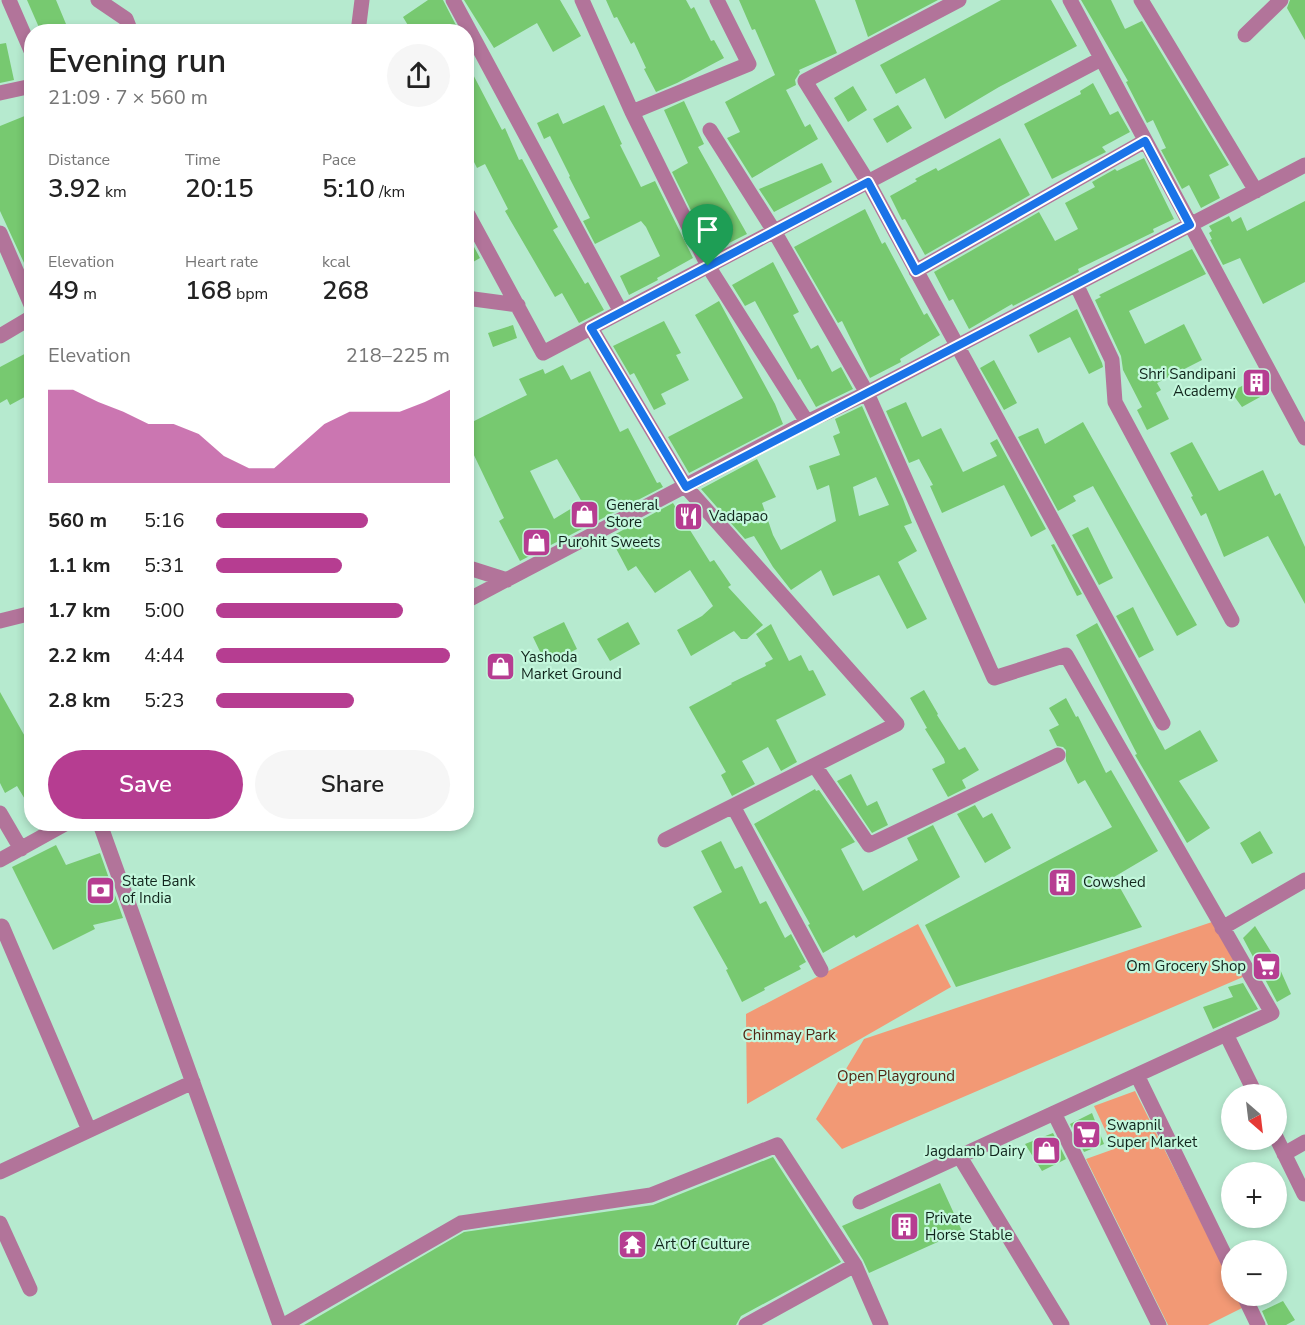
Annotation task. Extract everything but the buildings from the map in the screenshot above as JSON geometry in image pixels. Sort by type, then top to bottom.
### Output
[{"type":"street","points":[[9,0],[24,35]]},
{"type":"street","points":[[98,0],[126,19],[128,24]]},
{"type":"street","points":[[453,0],[466,24]]},
{"type":"street","points":[[582,0],[632,112],[708,266],[807,422]]},
{"type":"street","points":[[632,112],[749,64],[717,0]]},
{"type":"street","points":[[958,0],[805,81],[868,182],[1163,723]]},
{"type":"street","points":[[1070,0],[1305,438]]},
{"type":"street","points":[[1141,0],[1256,191]]},
{"type":"street","points":[[1245,35],[1281,0]]},
{"type":"street","points":[[359,24],[362,8]]},
{"type":"street","points":[[362,8],[367,24]]},
{"type":"street","points":[[474,39],[621,312]]},
{"type":"street","points":[[474,225],[543,353],[1101,59]]},
{"type":"street","points":[[0,93],[24,88]]},
{"type":"street","points":[[710,130],[774,231],[867,393],[994,678],[1066,655],[1272,1013],[860,1202]]},
{"type":"street","points":[[916,271],[1145,141]]},
{"type":"street","points":[[474,597],[1305,165]]},
{"type":"street","points":[[0,233],[24,288]]},
{"type":"street","points":[[1076,284],[1112,360],[1115,402],[1232,620]]},
{"type":"street","points":[[474,299],[518,305]]},
{"type":"street","points":[[0,336],[24,322]]},
{"type":"street","points":[[591,328],[686,487],[897,724],[665,840]]},
{"type":"street","points":[[474,570],[507,580]]},
{"type":"street","points":[[0,621],[24,615]]},
{"type":"street","points":[[815,766],[869,845],[1058,755]]},
{"type":"street","points":[[733,806],[821,970]]},
{"type":"street","points":[[0,813],[21,849]]},
{"type":"street","points":[[0,860],[53,831]]},
{"type":"street","points":[[103,831],[282,1325],[461,1223],[651,1195],[777,1145],[855,1265],[881,1325]]},
{"type":"street","points":[[1222,928],[1305,880]]},
{"type":"street","points":[[0,927],[2,926],[89,1130]]},
{"type":"street","points":[[1226,1034],[1251,1084]]},
{"type":"street","points":[[1137,1075],[1221,1247]]},
{"type":"street","points":[[0,1172],[193,1082]]},
{"type":"street","points":[[1054,1113],[1159,1325]]},
{"type":"street","points":[[1284,1154],[1305,1142]]},
{"type":"street","points":[[1282,1150],[1304,1194]]},
{"type":"street","points":[[960,1157],[1062,1325]]},
{"type":"street","points":[[0,1222],[30,1289]]},
{"type":"street","points":[[746,1325],[855,1265]]},
{"type":"street","points":[[1249,1306],[1258,1325]]},
{"type":"green space","name":"Open Playground","points":[[1212,922],[1243,977],[842,1149],[816,1119],[864,1039]]},
{"type":"green space","name":"Chinmay Park","points":[[918,924],[951,987],[747,1104],[746,1014]]},
{"type":"green space","points":[[1135,1091],[1221,1262],[1221,1306],[1244,1307],[1208,1325],[1168,1325],[1086,1159],[1114,1149],[1094,1106]]},
{"type":"place","name":"Shri Sandipani Academy","points":[[1257,383]]},
{"type":"place","name":"General Store","points":[[585,514]]},
{"type":"place","name":"Vadapao","points":[[688,516]]},
{"type":"place","name":"Purohit Sweets","points":[[537,542]]},
{"type":"place","name":"Yashoda Market Ground","points":[[500,666]]},
{"type":"place","name":"Cowshed","points":[[1062,882]]},
{"type":"place","name":"State Bank of India","points":[[101,890]]},
{"type":"place","name":"Om Grocery Shop","points":[[1267,966]]},
{"type":"place","name":"Swapnil Super Market","points":[[1086,1134]]},
{"type":"place","name":"Jagdamb Dairy","points":[[1046,1151]]},
{"type":"place","name":"Private Horse Stable","points":[[904,1227]]},
{"type":"place","name":"Art Of Culture","points":[[633,1244]]},
{"type":"route","points":[[1145,141],[1190,225],[807,422],[686,487],[591,328],[708,266],[868,182],[916,271],[1145,141]]}]
